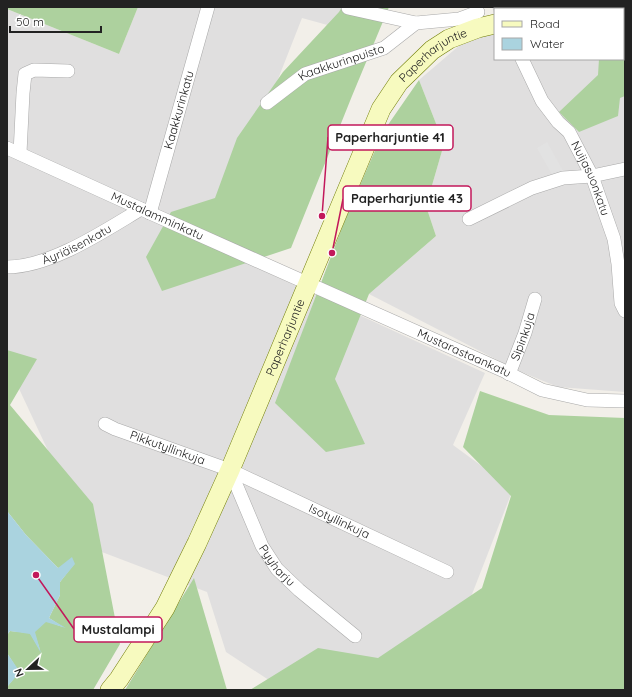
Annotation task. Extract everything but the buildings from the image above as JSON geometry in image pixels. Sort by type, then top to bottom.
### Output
[{"type":"street","name":"Kaakkurinkatu","points":[[146,211],[208,7]]},
{"type":"street","points":[[348,8],[416,23],[459,19],[486,20]]},
{"type":"street","name":"Paperharjuntie","points":[[110,690],[119,679],[165,608],[197,543],[230,470],[381,109],[399,82],[432,50],[450,40],[478,28],[486,20]]},
{"type":"street","name":"Kaakkurinpuisto","points":[[267,102],[305,74],[384,48],[416,23]]},
{"type":"street","name":"Nuijasuonkatu","points":[[522,60],[542,101],[558,122],[569,132],[592,176],[614,238],[621,303],[625,311]]},
{"type":"street","points":[[20,154],[22,93],[25,74],[34,70],[68,71]]},
{"type":"street","name":"Mustalamminkatu","points":[[7,148],[309,283]]},
{"type":"street","points":[[469,219],[532,188],[563,178],[592,176],[625,169]]},
{"type":"street","name":"Äyriäisenkatu","points":[[7,267],[30,266],[77,247],[146,211]]},
{"type":"street","name":"Mustarastaankatu","points":[[309,283],[542,390],[587,400],[625,401]]},
{"type":"street","name":"Sipinkuja","points":[[509,374],[525,333],[534,299]]},
{"type":"street","name":"Pikkutyllinkuja","points":[[105,424],[114,429],[230,470]]},
{"type":"street","name":"Isotyllinkuja","points":[[230,470],[448,572]]},
{"type":"street","name":"Pyyharju","points":[[230,470],[262,546],[277,569],[299,590],[355,636]]},
{"type":"shaded area","points":[[138,7],[350,7],[342,29],[302,18],[212,247],[485,373],[453,445],[513,489],[439,679],[284,690],[226,652],[207,592],[94,549],[7,363],[7,9],[119,54]]},
{"type":"shaded area","points":[[492,7],[625,7],[625,392],[558,387],[519,371],[369,294],[436,236],[426,206],[444,144],[419,80],[494,16],[494,60],[624,60],[624,8],[494,8],[494,12]]},
{"type":"shaded area","points":[[547,142],[563,171],[553,176],[537,148]]},
{"type":"green space","points":[[7,7],[138,7],[119,54],[7,9]]},
{"type":"green space","points":[[342,7],[389,7],[291,248],[162,291],[146,257],[171,212],[215,198],[237,138],[283,72]]},
{"type":"green space","points":[[624,16],[625,96],[620,98],[618,116],[579,132],[559,112],[598,75],[599,60],[624,60]]},
{"type":"green space","points":[[419,80],[444,144],[426,206],[436,236],[369,294],[335,379],[365,444],[326,452],[275,403],[345,220],[383,132]]},
{"type":"green space","points":[[7,350],[37,359],[10,405],[93,504],[120,644],[93,690],[7,690],[7,687],[19,672],[7,653],[7,635],[10,631],[30,633],[40,650],[34,632],[46,621],[63,627],[49,618],[60,595],[60,582],[74,564],[58,568],[26,535],[7,511]]},
{"type":"green space","points":[[480,391],[549,415],[625,418],[625,690],[250,690],[318,648],[378,658],[482,588],[511,496],[463,447]]},
{"type":"green space","points":[[194,578],[227,690],[125,690]]},
{"type":"water","points":[[7,511],[26,535],[58,568],[72,557],[75,564],[60,582],[60,595],[49,618],[66,628],[46,622],[35,632],[41,653],[30,634],[10,631],[7,635]]},
{"type":"water","points":[[7,653],[20,672],[7,687]]},
{"type":"place","name":"Paperharjuntie 41","points":[[322,216]]},
{"type":"place","name":"Paperharjuntie 43","points":[[332,253]]},
{"type":"place","name":"Mustalampi","points":[[36,575]]}]
